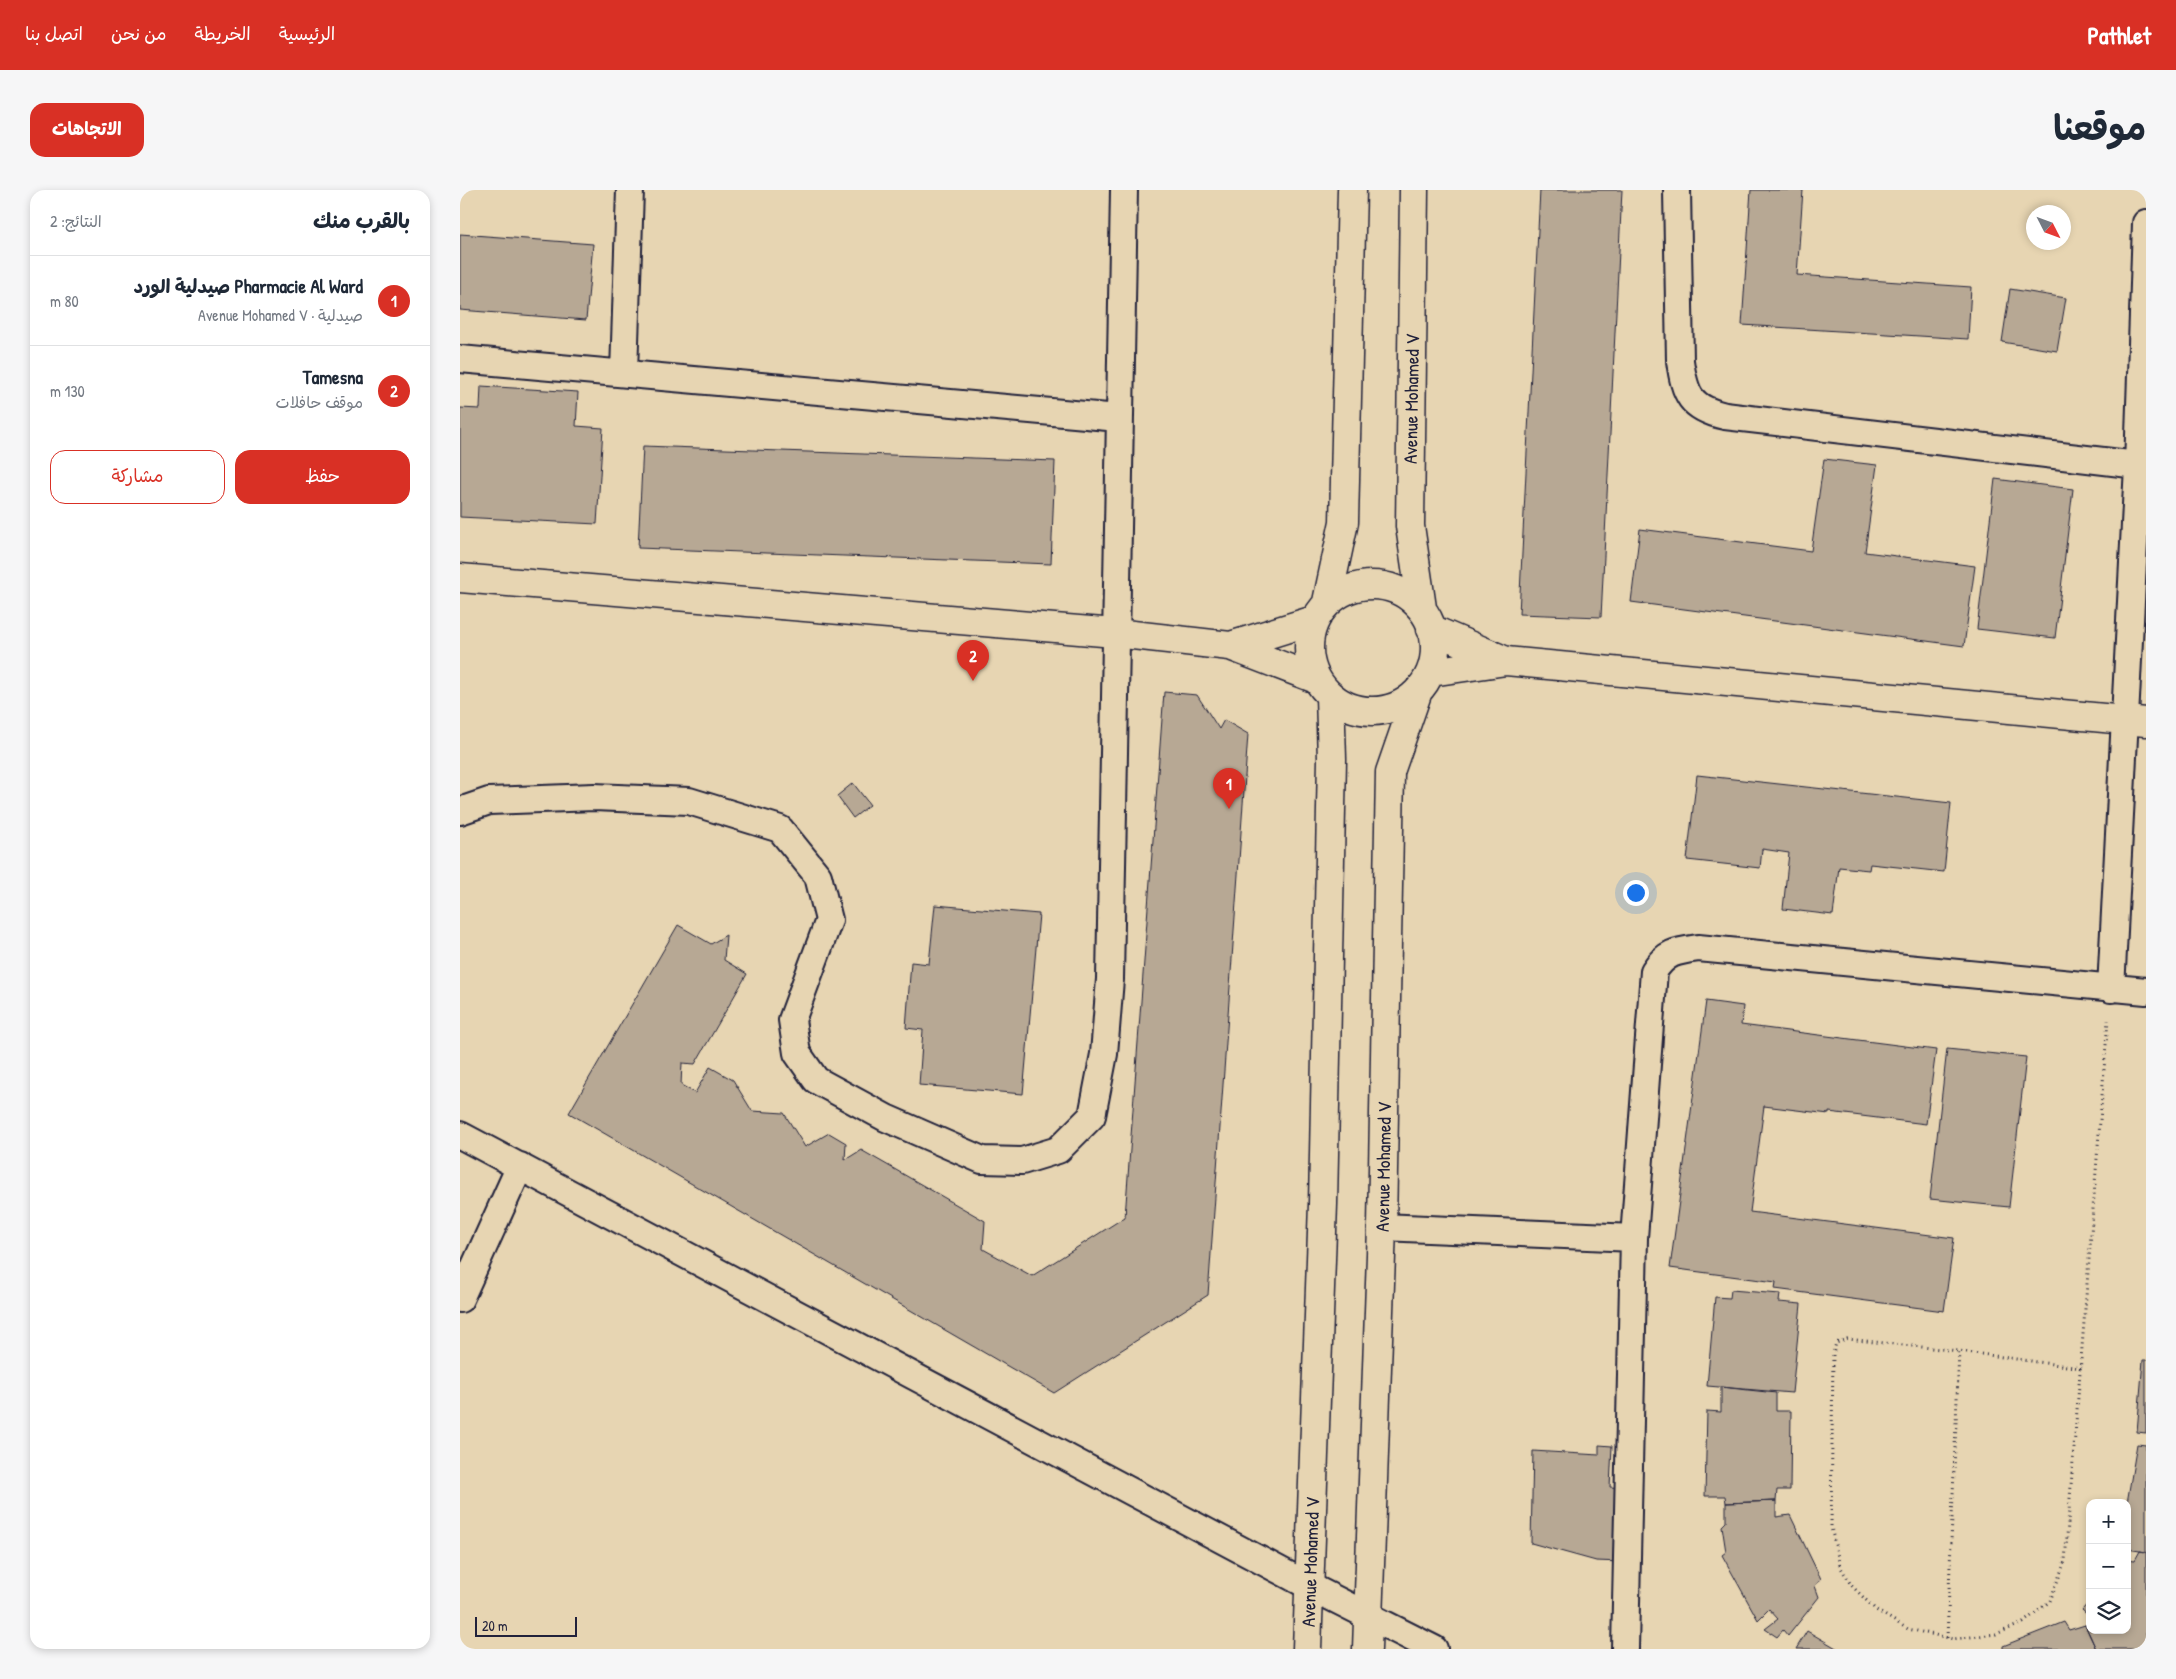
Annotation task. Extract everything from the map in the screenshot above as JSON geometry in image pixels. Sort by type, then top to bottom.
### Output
[{"type":"street","points":[[624,374],[630,190]]},
{"type":"street","points":[[460,811],[489,801],[594,797],[689,801],[780,829],[818,876],[829,920],[792,1020],[797,1053],[816,1080],[886,1118],[982,1160],[1022,1161],[1058,1150],[1092,1116],[1104,1054],[1110,979],[1124,190]]},
{"type":"street","points":[[1323,688],[1308,648],[1321,611],[1344,522],[1352,190]]},
{"type":"street","name":"Avenue Mohamed V","points":[[1414,190],[1410,526],[1426,618]]},
{"type":"street","points":[[1677,190],[1680,361],[1683,382],[1693,402],[1708,412],[1735,417],[2142,466]]},
{"type":"street","points":[[2111,989],[2136,722],[2146,223]]},
{"type":"street","points":[[460,359],[1119,418]]},
{"type":"street","points":[[460,578],[1115,633],[1230,646],[1323,688],[1349,707],[1370,712],[1388,710],[1408,700],[1424,681],[1434,659],[1434,637],[1426,618],[1406,593],[1384,585],[1362,584],[1341,591],[1321,611],[1230,646]]},
{"type":"street","points":[[1426,618],[1506,661]]},
{"type":"street","points":[[1424,681],[1506,661],[2136,722]]},
{"type":"street","name":"Avenue Mohamed V","points":[[1367,1649],[1382,1227],[1390,772],[1424,681]]},
{"type":"street","name":"Avenue Mohamed V","points":[[1307,1649],[1323,1204],[1332,759],[1323,688]]},
{"type":"street","points":[[1625,1649],[1634,1238],[1654,971],[1662,958],[1679,951],[1698,948],[2146,991]]},
{"type":"street","points":[[460,1135],[1309,1586],[1434,1649]]},
{"type":"street","points":[[460,1299],[520,1166]]},
{"type":"street","points":[[1382,1227],[1634,1238]]},
{"type":"path","points":[[2080,1368],[1959,1351],[1847,1339],[1836,1343],[1833,1354],[1831,1527],[1840,1566],[1851,1585],[1876,1610],[1908,1628],[1953,1639],[1996,1634],[2023,1623],[2050,1601],[2065,1561],[2111,989]]},
{"type":"path","points":[[1946,1638],[1959,1351]]},
{"type":"building","points":[[1540,190],[1622,190],[1601,617],[1519,614]]},
{"type":"building","points":[[1751,190],[1803,190],[1797,275],[1971,287],[1968,339],[1742,325]]},
{"type":"building","points":[[460,234],[593,244],[586,320],[460,310]]},
{"type":"building","points":[[2010,289],[2066,298],[2057,351],[2002,342]]},
{"type":"building","points":[[481,386],[578,392],[576,426],[603,428],[597,524],[460,517],[460,408],[480,409]]},
{"type":"building","points":[[643,446],[1055,461],[1051,564],[638,548]]},
{"type":"building","points":[[1824,459],[1877,465],[1865,552],[1975,566],[1964,646],[1631,602],[1640,529],[1811,551]]},
{"type":"building","points":[[1995,479],[2073,489],[2055,638],[1977,629]]},
{"type":"building","points":[[1164,692],[1197,695],[1219,729],[1224,720],[1248,734],[1208,1295],[1054,1393],[569,1113],[678,925],[711,944],[726,935],[724,960],[747,974],[695,1064],[682,1063],[681,1085],[695,1093],[710,1067],[733,1080],[752,1111],[784,1113],[805,1147],[829,1133],[846,1143],[845,1160],[861,1150],[985,1221],[983,1249],[1032,1276],[1125,1217]]},
{"type":"building","points":[[1697,775],[1951,803],[1944,872],[1870,864],[1869,870],[1839,867],[1833,915],[1783,909],[1789,853],[1762,849],[1760,868],[1687,860]]},
{"type":"building","points":[[853,783],[870,805],[853,818],[837,796]]},
{"type":"building","points":[[935,905],[1039,914],[1023,1094],[919,1085],[923,1030],[906,1028],[911,962],[929,964]]},
{"type":"building","points":[[1706,1001],[1743,1006],[1741,1025],[1936,1050],[1926,1124],[1764,1106],[1750,1212],[1954,1238],[1944,1311],[1775,1289],[1776,1282],[1670,1268]]},
{"type":"building","points":[[1947,1049],[2026,1057],[2009,1207],[1930,1199]]},
{"type":"building","points":[[1731,1290],[1780,1294],[1779,1302],[1801,1304],[1792,1393],[1707,1386],[1715,1297],[1730,1298]]},
{"type":"building","points":[[2143,1360],[2146,1360],[2146,1433],[2137,1432]]},
{"type":"building","points":[[1721,1387],[1776,1393],[1776,1411],[1791,1411],[1790,1490],[1777,1490],[1776,1501],[1726,1503],[1725,1496],[1705,1496],[1707,1411],[1721,1412]]},
{"type":"building","points":[[2137,1444],[2146,1445],[2146,1552],[2131,1550],[2131,1499],[2128,1499]]},
{"type":"building","points":[[1599,1445],[1612,1446],[1610,1487],[1624,1488],[1621,1562],[1596,1561],[1531,1543],[1533,1451],[1599,1455]]},
{"type":"building","points":[[1776,1501],[1776,1517],[1790,1515],[1821,1579],[1815,1586],[1819,1597],[1788,1636],[1783,1630],[1777,1637],[1765,1629],[1778,1619],[1769,1609],[1758,1620],[1722,1555],[1726,1552],[1722,1526],[1726,1522],[1726,1503]]},
{"type":"building","points":[[2140,1551],[2146,1552],[2146,1649],[2096,1649],[2089,1634],[2131,1634],[2131,1560],[2135,1560]]},
{"type":"building","points":[[2086,1606],[2086,1614],[2082,1610]]},
{"type":"building","points":[[2064,1622],[2069,1630],[2085,1625],[2086,1634],[2089,1634],[2096,1649],[2003,1649],[2003,1646]]},
{"type":"building","points":[[1807,1631],[1838,1649],[1796,1649]]},
{"type":"place","name":"Tamesna","points":[[973,681]]},
{"type":"place","name":"Pharmacie Al Ward صيدلية الورد","points":[[1229,809]]}]
